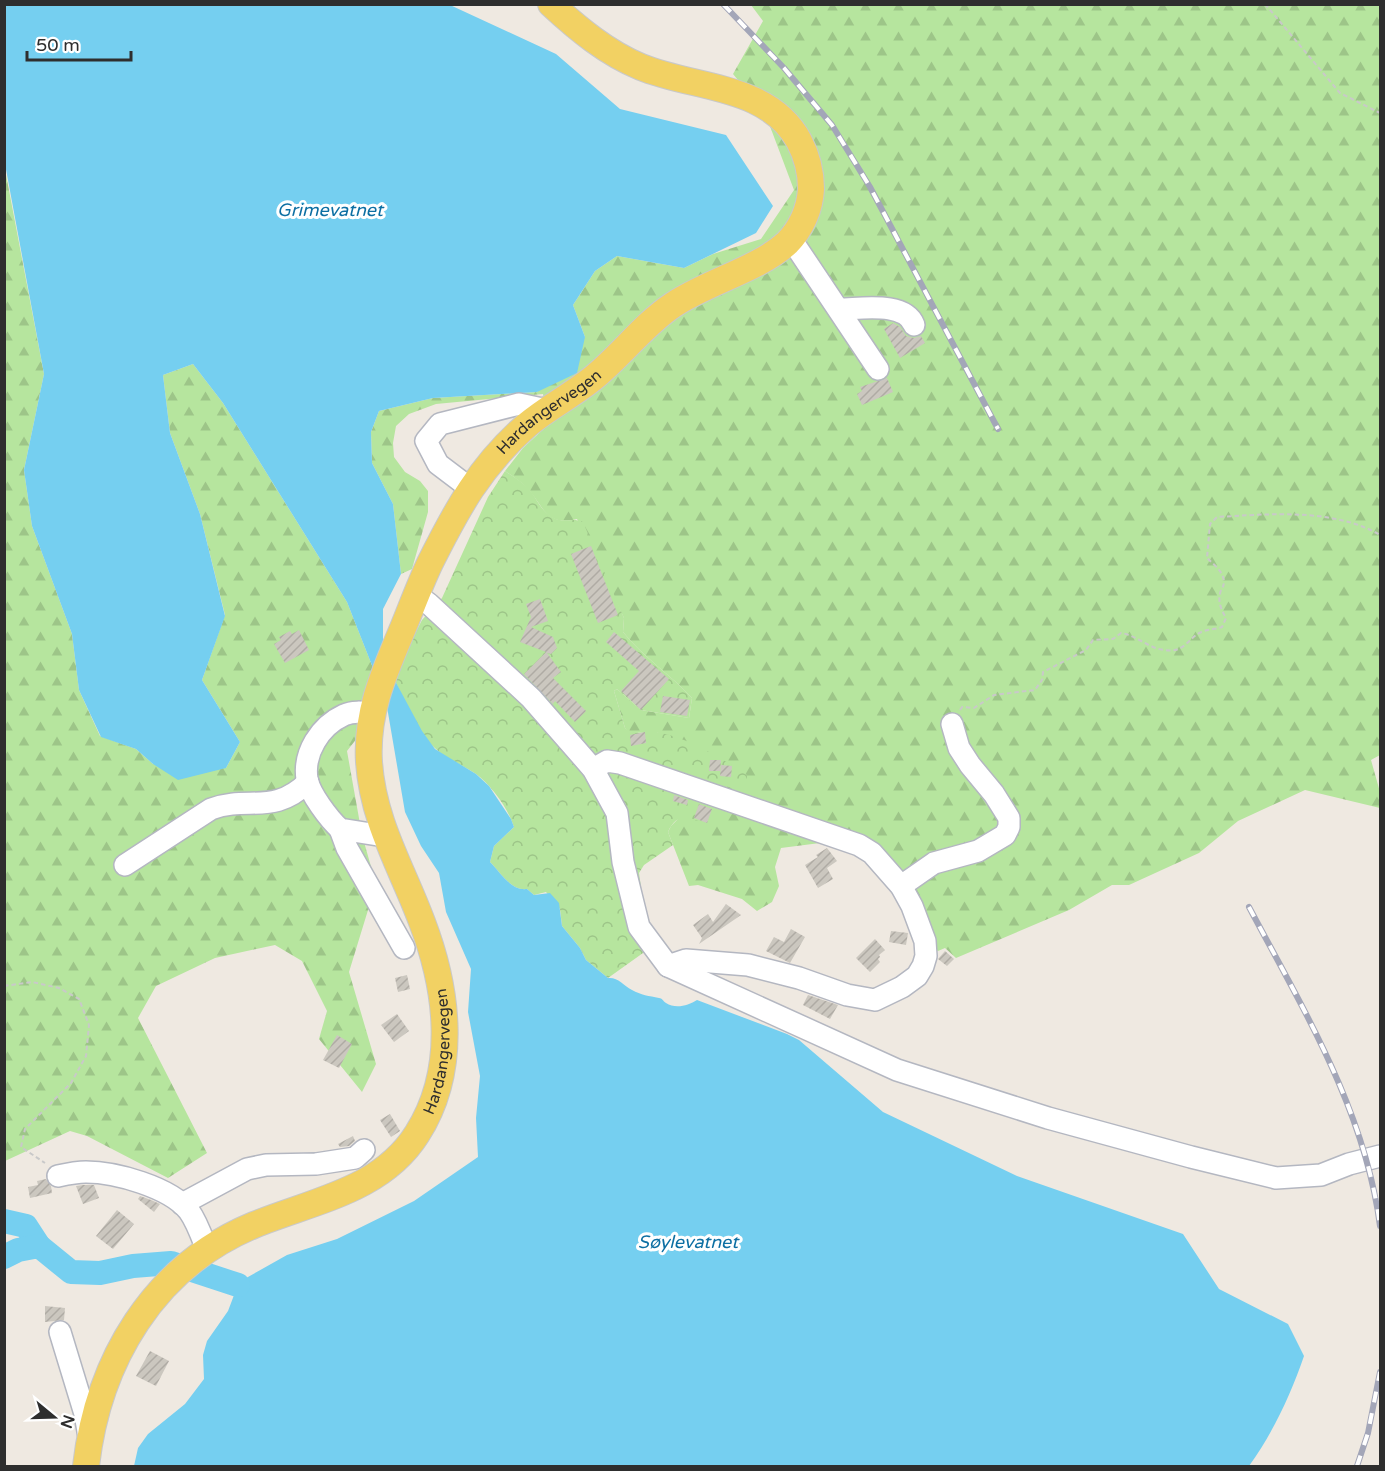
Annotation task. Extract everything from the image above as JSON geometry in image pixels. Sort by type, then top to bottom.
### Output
[{"type":"main road","name":"Hardangervegen","points":[[86,1467],[89,1437],[106,1380],[136,1322],[162,1288],[207,1250],[257,1224],[343,1193],[370,1179],[394,1162],[416,1137],[431,1109],[440,1081],[446,1048],[438,975],[423,922],[384,836],[371,780],[369,756],[374,704],[390,658],[427,570],[471,489],[481,473],[504,446],[531,421],[593,378],[631,344],[650,323],[673,305],[705,286],[768,256],[791,239],[810,201],[811,185],[806,156],[790,127],[763,105],[747,97],[639,67],[585,35],[551,4]]},
{"type":"street","points":[[791,239],[878,369]]},
{"type":"street","points":[[839,309],[900,310],[909,316],[914,325]]},
{"type":"street","points":[[471,489],[438,464],[426,441],[440,424],[519,404],[547,410]]},
{"type":"street","points":[[417,595],[531,698],[593,769],[617,813],[623,862],[639,927],[668,966],[897,1070],[1048,1118],[1191,1157],[1276,1178],[1321,1174],[1380,1156]]},
{"type":"street","points":[[374,704],[345,715],[320,734],[307,759],[308,782],[319,802],[340,829],[347,848],[404,948]]},
{"type":"street","points":[[901,886],[934,863],[978,851],[1005,835],[1009,827],[1009,818],[999,802],[959,748],[952,724]]},
{"type":"street","points":[[593,769],[607,760],[620,763],[859,845],[872,853],[901,886],[926,941],[926,956],[917,976],[886,996],[875,1000],[854,997],[799,978],[748,965],[686,960],[668,966]]},
{"type":"street","points":[[125,865],[211,809],[222,805],[266,804],[281,801],[308,782]]},
{"type":"street","points":[[340,829],[384,836]]},
{"type":"street","points":[[182,1204],[247,1169],[266,1165],[316,1164],[355,1158],[364,1150]]},
{"type":"street","points":[[58,1176],[93,1172],[136,1180],[155,1188],[182,1204],[194,1220],[207,1250]]},
{"type":"street","name":"Hardangervegen","points":[[60,1332],[85,1414],[89,1437]]},
{"type":"path","points":[[1265,4],[1340,93],[1380,113]]},
{"type":"path","points":[[952,724],[962,707],[974,708],[994,695],[1035,690],[1042,680],[1043,672],[1086,650],[1093,640],[1113,639],[1121,633],[1126,633],[1141,642],[1165,651],[1182,648],[1203,631],[1222,627],[1227,618],[1220,605],[1219,594],[1224,579],[1216,565],[1207,558],[1210,524],[1217,517],[1291,513],[1363,525],[1380,535]]},
{"type":"path","points":[[4,986],[32,982],[58,988],[79,999],[89,1025],[86,1056],[71,1083],[25,1129],[21,1147],[37,1157],[58,1176]]},
{"type":"green space","points":[[751,5],[1380,5],[1380,755],[1371,760],[1380,792],[1380,808],[1305,790],[1238,821],[1199,853],[1129,885],[1112,885],[1069,910],[956,958],[945,948],[938,951],[931,946],[925,923],[846,835],[820,843],[781,848],[775,867],[779,886],[772,902],[757,911],[742,899],[698,885],[689,886],[668,832],[679,818],[719,808],[745,797],[657,732],[629,732],[625,728],[614,691],[617,689],[641,710],[689,718],[692,698],[623,632],[624,618],[577,519],[552,518],[526,486],[505,471],[523,448],[549,424],[543,394],[436,404],[409,414],[396,426],[393,443],[394,457],[405,472],[420,481],[428,491],[428,512],[412,569],[401,574],[393,504],[372,463],[371,432],[379,411],[433,398],[537,392],[585,337],[573,305],[595,271],[617,256],[684,268],[713,254],[761,239],[794,190],[765,113],[733,74],[763,21]]},
{"type":"green space","points":[[4,164],[44,374],[24,470],[32,526],[72,634],[79,690],[100,736],[136,749],[153,764],[226,768],[240,742],[202,680],[225,615],[200,514],[170,433],[163,375],[193,364],[223,403],[347,602],[386,701],[347,751],[362,835],[376,884],[349,972],[376,1064],[362,1092],[319,1039],[327,1011],[302,961],[275,945],[215,958],[156,986],[138,1018],[207,1153],[168,1178],[87,1136],[70,1131],[5,1161]]},
{"type":"green space","points":[[505,471],[528,488],[552,517],[583,522],[624,618],[623,632],[692,698],[689,718],[641,710],[617,689],[614,691],[625,728],[636,732],[657,732],[681,739],[716,756],[747,775],[745,797],[719,808],[711,826],[686,818],[676,820],[668,832],[673,845],[644,865],[639,873],[641,887],[633,888],[657,943],[608,978],[586,960],[580,948],[562,926],[560,909],[546,892],[534,895],[527,889],[516,887],[490,862],[494,846],[514,827],[508,812],[482,779],[440,753],[429,742],[417,725],[393,677],[422,620],[442,598],[488,497]]},
{"type":"water","points":[[4,5],[450,5],[556,54],[620,109],[726,135],[773,206],[756,233],[684,268],[617,256],[595,271],[573,305],[585,337],[577,373],[537,392],[433,398],[379,411],[371,432],[372,463],[393,504],[401,574],[383,609],[383,648],[393,677],[422,731],[435,749],[476,774],[489,786],[511,819],[514,827],[494,846],[490,862],[516,887],[527,889],[534,895],[550,893],[559,903],[562,926],[580,948],[586,960],[608,978],[618,980],[639,993],[661,998],[673,1006],[690,1004],[697,1000],[787,1034],[799,1040],[883,1112],[1017,1176],[1183,1234],[1219,1289],[1288,1324],[1304,1356],[1281,1413],[1249,1466],[134,1466],[138,1448],[148,1434],[185,1404],[204,1379],[203,1355],[207,1341],[228,1311],[239,1282],[287,1255],[337,1239],[414,1201],[478,1157],[476,1118],[480,1076],[468,1012],[471,969],[446,912],[439,873],[421,846],[405,812],[386,701],[347,602],[223,403],[193,364],[163,375],[170,433],[200,514],[225,616],[202,680],[240,742],[226,768],[178,780],[153,764],[136,749],[101,737],[79,690],[72,634],[32,526],[24,470],[44,374],[5,164]]},
{"type":"building","points":[[893,323],[900,327],[906,336],[914,338],[921,336],[925,343],[900,358],[884,329]]},
{"type":"building","points":[[887,378],[893,392],[862,405],[857,394],[862,391],[860,387]]},
{"type":"building","points":[[591,546],[618,615],[598,623],[571,554]]},
{"type":"building","points":[[540,599],[548,621],[531,627],[553,637],[557,648],[551,654],[547,653],[561,672],[553,678],[586,711],[575,722],[555,701],[553,704],[524,674],[546,652],[520,642],[531,617],[526,604]]},
{"type":"building","points":[[299,630],[309,650],[285,663],[274,644],[281,640],[279,637],[290,631],[292,634]]},
{"type":"building","points":[[614,632],[669,679],[641,710],[621,691],[639,671],[606,642]]},
{"type":"building","points":[[663,696],[690,700],[687,716],[660,712]]},
{"type":"building","points":[[645,732],[646,743],[631,746],[630,735]]},
{"type":"building","points":[[710,760],[721,760],[720,771],[709,771]]},
{"type":"building","points":[[721,765],[732,766],[731,777],[720,776]]},
{"type":"building","points":[[674,795],[688,800],[687,805],[673,801]]},
{"type":"building","points":[[699,804],[712,809],[707,823],[694,818]]},
{"type":"building","points":[[827,848],[837,861],[827,868],[833,879],[818,888],[805,865]]},
{"type":"building","points":[[726,904],[741,915],[699,944],[702,938],[693,925],[708,914],[713,922]]},
{"type":"building","points":[[791,929],[805,937],[790,963],[766,951],[774,937],[784,942]]},
{"type":"building","points":[[891,931],[908,933],[906,945],[889,942]]},
{"type":"building","points":[[875,939],[885,950],[879,955],[880,962],[870,972],[856,958]]},
{"type":"building","points":[[945,951],[954,959],[947,966],[938,959]]},
{"type":"building","points":[[407,975],[410,989],[398,992],[395,978]]},
{"type":"building","points":[[808,995],[838,1005],[830,1019],[803,1005]]},
{"type":"building","points":[[397,1014],[409,1031],[394,1042],[381,1025]]},
{"type":"building","points":[[337,1035],[352,1044],[339,1068],[323,1060]]},
{"type":"building","points":[[390,1114],[400,1131],[391,1137],[380,1120]]},
{"type":"building","points":[[353,1136],[355,1141],[349,1146],[340,1147],[338,1144]]},
{"type":"building","points":[[46,1179],[51,1186],[52,1193],[30,1198],[28,1187],[38,1185],[37,1181]]},
{"type":"building","points":[[94,1185],[99,1198],[83,1204],[76,1186]]},
{"type":"building","points":[[140,1196],[160,1204],[154,1212],[138,1199]]},
{"type":"building","points":[[117,1210],[134,1224],[113,1249],[96,1236]]},
{"type":"building","points":[[45,1306],[65,1308],[64,1320],[45,1322]]},
{"type":"building","points":[[150,1351],[169,1361],[156,1386],[136,1376]]},
{"type":"waterway","points":[[4,1221],[26,1226],[39,1246]]},
{"type":"waterway","points":[[4,1257],[18,1250],[39,1246],[71,1272],[100,1273],[133,1266],[171,1263],[238,1285]]},
{"type":"railway","points":[[723,4],[784,68],[832,125],[870,187],[998,429]]},
{"type":"railway","points":[[1249,907],[1310,1022],[1346,1101],[1361,1142],[1380,1226]]},
{"type":"railway","points":[[1357,1466],[1368,1433],[1380,1372]]},
{"type":"water label","name":"Grimevatnet","points":[[330,210]]},
{"type":"water label","name":"Søylevatnet","points":[[688,1242]]}]
